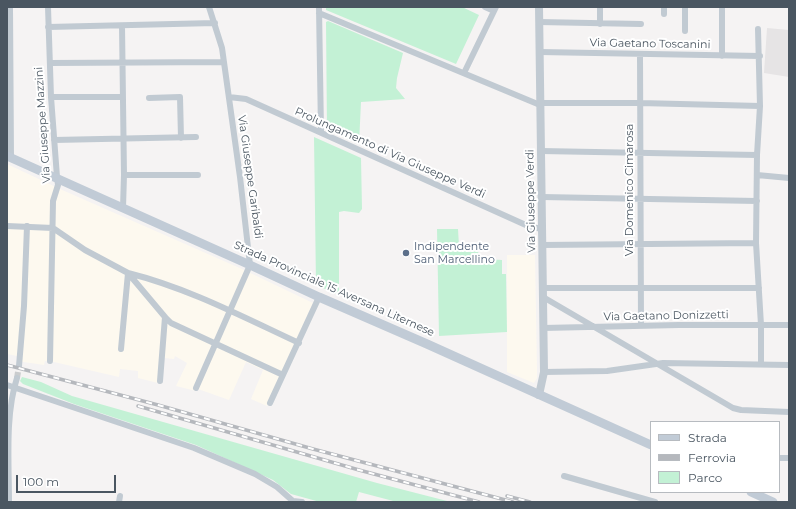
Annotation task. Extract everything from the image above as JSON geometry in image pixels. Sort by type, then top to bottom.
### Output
[{"type":"main road","name":"Strada Provinciale 15 Aversana Liternese","points":[[9,157],[57,177],[319,297],[650,446]]},
{"type":"main road","points":[[754,495],[773,502]]},
{"type":"street","points":[[9,157],[10,7]]},
{"type":"street","name":"Via Giuseppe Mazzini","points":[[48,7],[51,98],[58,184],[53,201],[50,361]]},
{"type":"street","name":"Via Giuseppe Garibaldi","points":[[196,388],[250,265],[247,230],[222,48],[209,7]]},
{"type":"street","points":[[464,73],[495,9],[485,7]]},
{"type":"street","name":"Via Giuseppe Verdi","points":[[539,7],[544,328],[544,372],[539,395]]},
{"type":"street","points":[[600,7],[600,24]]},
{"type":"street","points":[[685,7],[685,31]]},
{"type":"street","points":[[722,7],[722,56]]},
{"type":"street","points":[[321,132],[319,10],[464,73],[540,104],[640,103],[760,106]]},
{"type":"street","points":[[540,22],[641,24]]},
{"type":"street","points":[[48,27],[215,23]]},
{"type":"street","points":[[122,26],[124,140],[123,208]]},
{"type":"street","points":[[758,29],[760,56],[760,106],[757,155],[756,243],[761,325],[761,364]]},
{"type":"street","name":"Via Gaetano Toscanini","points":[[540,52],[760,56]]},
{"type":"street","name":"Via Domenico Cimarosa","points":[[640,54],[641,326]]},
{"type":"street","points":[[50,63],[224,62]]},
{"type":"street","points":[[51,98],[123,97]]},
{"type":"street","points":[[149,98],[180,97],[181,138]]},
{"type":"street","name":"Prolungamento di Via Giuseppe Verdi","points":[[229,97],[246,99],[528,226],[542,229]]},
{"type":"street","points":[[54,140],[124,140],[196,137]]},
{"type":"street","points":[[541,151],[757,155]]},
{"type":"street","points":[[124,176],[198,174]]},
{"type":"street","points":[[757,175],[789,178]]},
{"type":"street","points":[[542,197],[757,201]]},
{"type":"street","points":[[7,226],[53,228],[86,250],[128,273],[146,277],[184,291],[298,343]]},
{"type":"street","points":[[20,366],[27,226]]},
{"type":"street","points":[[542,245],[756,243]]},
{"type":"street","points":[[128,273],[171,323],[283,375]]},
{"type":"street","points":[[121,349],[128,273]]},
{"type":"street","points":[[543,288],[759,288]]},
{"type":"street","points":[[270,403],[319,297]]},
{"type":"street","points":[[543,297],[733,408],[742,410],[789,412]]},
{"type":"street","points":[[160,381],[165,317]]},
{"type":"street","name":"Via Gaetano Donizzetti","points":[[544,328],[789,325]]},
{"type":"street","points":[[544,372],[607,371],[656,364],[789,365]]},
{"type":"street","points":[[9,502],[8,437],[14,386],[17,378]]},
{"type":"street","points":[[7,385],[14,386],[77,409],[194,448],[255,474],[278,488],[294,502],[302,502]]},
{"type":"street","points":[[564,476],[655,502]]},
{"type":"shaded area","points":[[767,28],[789,30],[789,77],[764,73]]},
{"type":"shaded area","points":[[7,164],[60,189],[242,269],[313,303],[267,406],[251,399],[263,370],[246,362],[229,400],[198,389],[196,391],[176,386],[187,363],[175,356],[174,359],[164,358],[162,384],[138,378],[138,371],[120,369],[119,377],[54,362],[45,361],[44,365],[17,361],[17,356],[7,354]]},
{"type":"shaded area","points":[[507,255],[535,255],[537,378],[534,383],[507,372]]},
{"type":"green space","points":[[326,7],[462,7],[479,15],[456,64],[326,10]]},
{"type":"green space","points":[[328,21],[403,53],[396,88],[405,99],[361,102],[359,144],[327,130],[326,22]]},
{"type":"green space","points":[[314,137],[361,158],[362,209],[359,213],[344,211],[339,212],[339,295],[316,285]]},
{"type":"green space","points":[[437,229],[458,229],[459,246],[469,252],[478,251],[479,257],[484,259],[502,260],[502,274],[506,274],[507,332],[439,336]]},
{"type":"green space","points":[[22,377],[41,382],[72,396],[377,483],[451,502],[397,502],[359,492],[356,502],[320,502],[291,494],[273,480],[196,445],[74,404],[23,384],[20,381]]},
{"type":"tunnel","points":[[17,378],[19,366]]},
{"type":"railway","points":[[7,365],[513,502]]},
{"type":"railway","points":[[138,406],[359,470],[479,502]]},
{"type":"railway","points":[[507,496],[530,502]]},
{"type":"place","name":"Indipendente San Marcellino","points":[[406,253]]}]
